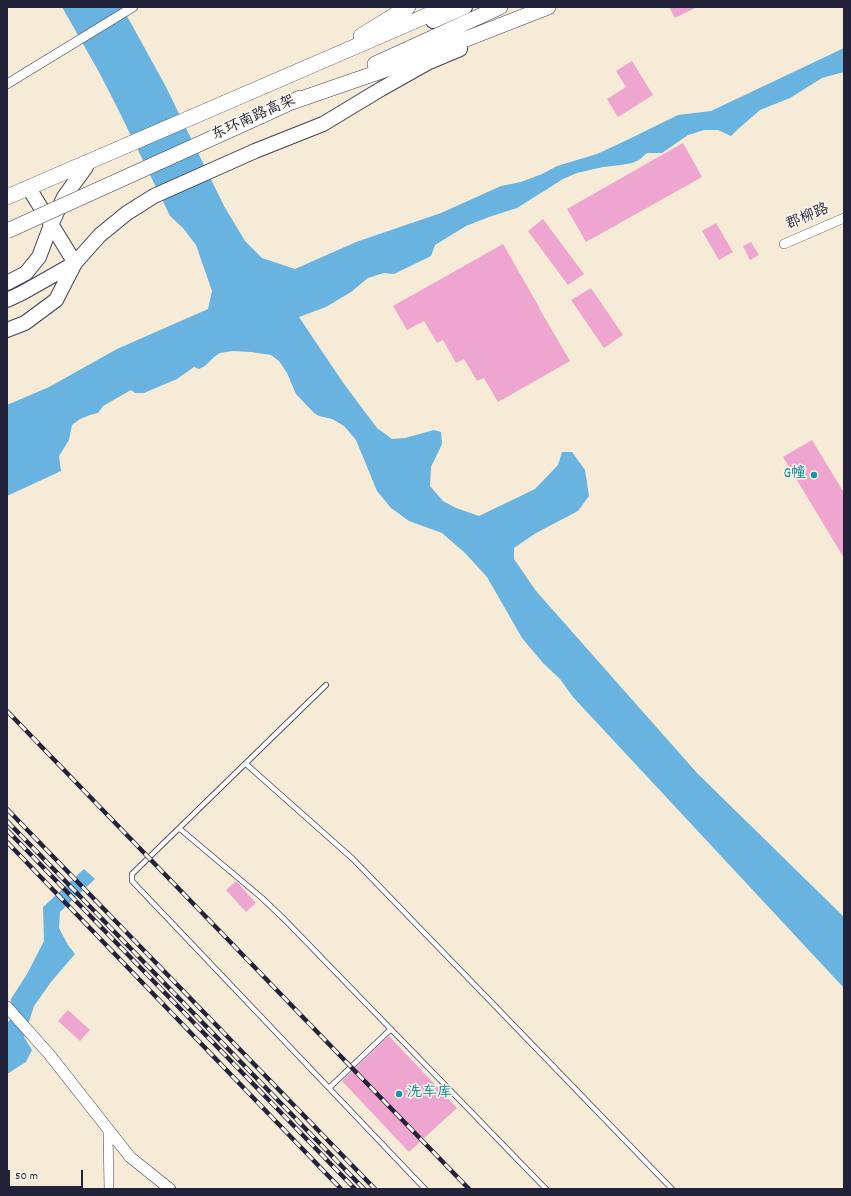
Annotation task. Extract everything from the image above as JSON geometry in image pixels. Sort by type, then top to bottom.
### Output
[{"type":"highway","points":[[324,61],[408,7]]},
{"type":"highway","name":"东环南路高架","points":[[7,198],[447,7]]},
{"type":"highway","name":"东环南路高架","points":[[7,231],[500,7]]},
{"type":"highway","points":[[292,102],[402,64],[548,7]]},
{"type":"main road","points":[[7,198],[105,160],[465,7]]},
{"type":"main road","points":[[7,330],[25,323],[56,300],[75,263],[100,235],[126,213],[154,196],[255,151],[323,124],[429,62],[552,7]]},
{"type":"main road","points":[[7,283],[26,273],[39,257],[64,198],[86,167]]},
{"type":"main road","points":[[30,190],[75,263]]},
{"type":"main road","points":[[7,300],[75,263]]},
{"type":"street","points":[[7,84],[133,7]]},
{"type":"street","name":"郡柳路","points":[[784,244],[844,218]]},
{"type":"street","points":[[7,1007],[49,1054],[130,1157],[170,1189]]},
{"type":"street","points":[[108,1130],[109,1189]]},
{"type":"lane","points":[[326,685],[180,829],[132,874],[132,881],[425,1189]]},
{"type":"lane","points":[[246,764],[353,859],[672,1189]]},
{"type":"lane","points":[[180,829],[262,898],[285,920],[546,1189]]},
{"type":"lane","points":[[329,1088],[391,1029]]},
{"type":"water","points":[[62,7],[122,7],[165,85],[224,206],[245,241],[262,258],[295,269],[356,242],[441,213],[501,186],[521,182],[542,174],[557,166],[597,154],[678,115],[711,111],[844,48],[844,72],[822,78],[790,98],[760,110],[731,136],[718,130],[704,130],[688,135],[662,153],[647,153],[639,160],[632,163],[603,167],[577,173],[563,179],[517,208],[466,226],[435,245],[431,256],[394,274],[384,273],[368,278],[351,292],[326,307],[299,317],[344,384],[377,428],[392,439],[405,438],[434,430],[441,432],[442,444],[431,467],[430,486],[443,501],[456,508],[479,516],[535,489],[558,465],[562,452],[572,452],[585,470],[589,496],[578,511],[536,533],[514,548],[514,559],[536,591],[697,773],[844,917],[844,988],[573,697],[560,679],[543,663],[522,638],[487,577],[465,553],[442,533],[409,521],[391,508],[377,491],[356,440],[344,426],[332,419],[319,416],[314,413],[296,394],[287,373],[279,361],[271,355],[232,351],[220,353],[205,366],[199,369],[194,367],[177,379],[144,393],[135,393],[131,390],[103,406],[98,413],[80,419],[72,425],[69,440],[59,456],[61,471],[7,496],[7,405],[49,387],[117,349],[208,309],[212,291],[196,245],[183,228],[170,216],[99,72]]},
{"type":"water","points":[[84,869],[95,879],[60,912],[59,928],[68,945],[75,954],[51,982],[34,1006],[24,1037],[32,1050],[26,1062],[7,1074],[7,1023],[10,1020],[11,999],[27,974],[44,941],[43,907]]},
{"type":"building","points":[[669,7],[697,7],[675,18]]},
{"type":"building","points":[[632,61],[653,95],[618,117],[607,99],[626,87],[616,71]]},
{"type":"building","points":[[683,143],[702,177],[586,242],[567,209]]},
{"type":"building","points":[[543,219],[584,274],[568,285],[528,231]]},
{"type":"building","points":[[716,223],[733,252],[719,260],[702,231]]},
{"type":"building","points":[[751,242],[759,255],[750,260],[743,246]]},
{"type":"building","points":[[503,244],[570,361],[498,402],[484,378],[477,381],[464,359],[456,363],[443,340],[437,343],[424,321],[407,330],[393,306]]},
{"type":"building","points":[[591,288],[623,335],[604,348],[571,300]]},
{"type":"building","name":"G幢","points":[[812,440],[844,493],[844,558],[783,457]]},
{"type":"building","points":[[236,881],[256,903],[246,912],[226,890]]},
{"type":"building","points":[[68,1010],[90,1030],[80,1041],[58,1021]]},
{"type":"building","name":"洗车库","points":[[389,1036],[457,1108],[409,1152],[342,1081]]},
{"type":"railway","points":[[7,711],[469,1189]]},
{"type":"railway","points":[[7,809],[375,1189]]},
{"type":"railway","points":[[7,821],[364,1189]]},
{"type":"railway","points":[[7,830],[355,1189]]},
{"type":"railway","points":[[7,842],[341,1189]]},
{"type":"place","name":"G幢","points":[[814,475]]},
{"type":"place","name":"洗车库","points":[[399,1094]]}]
